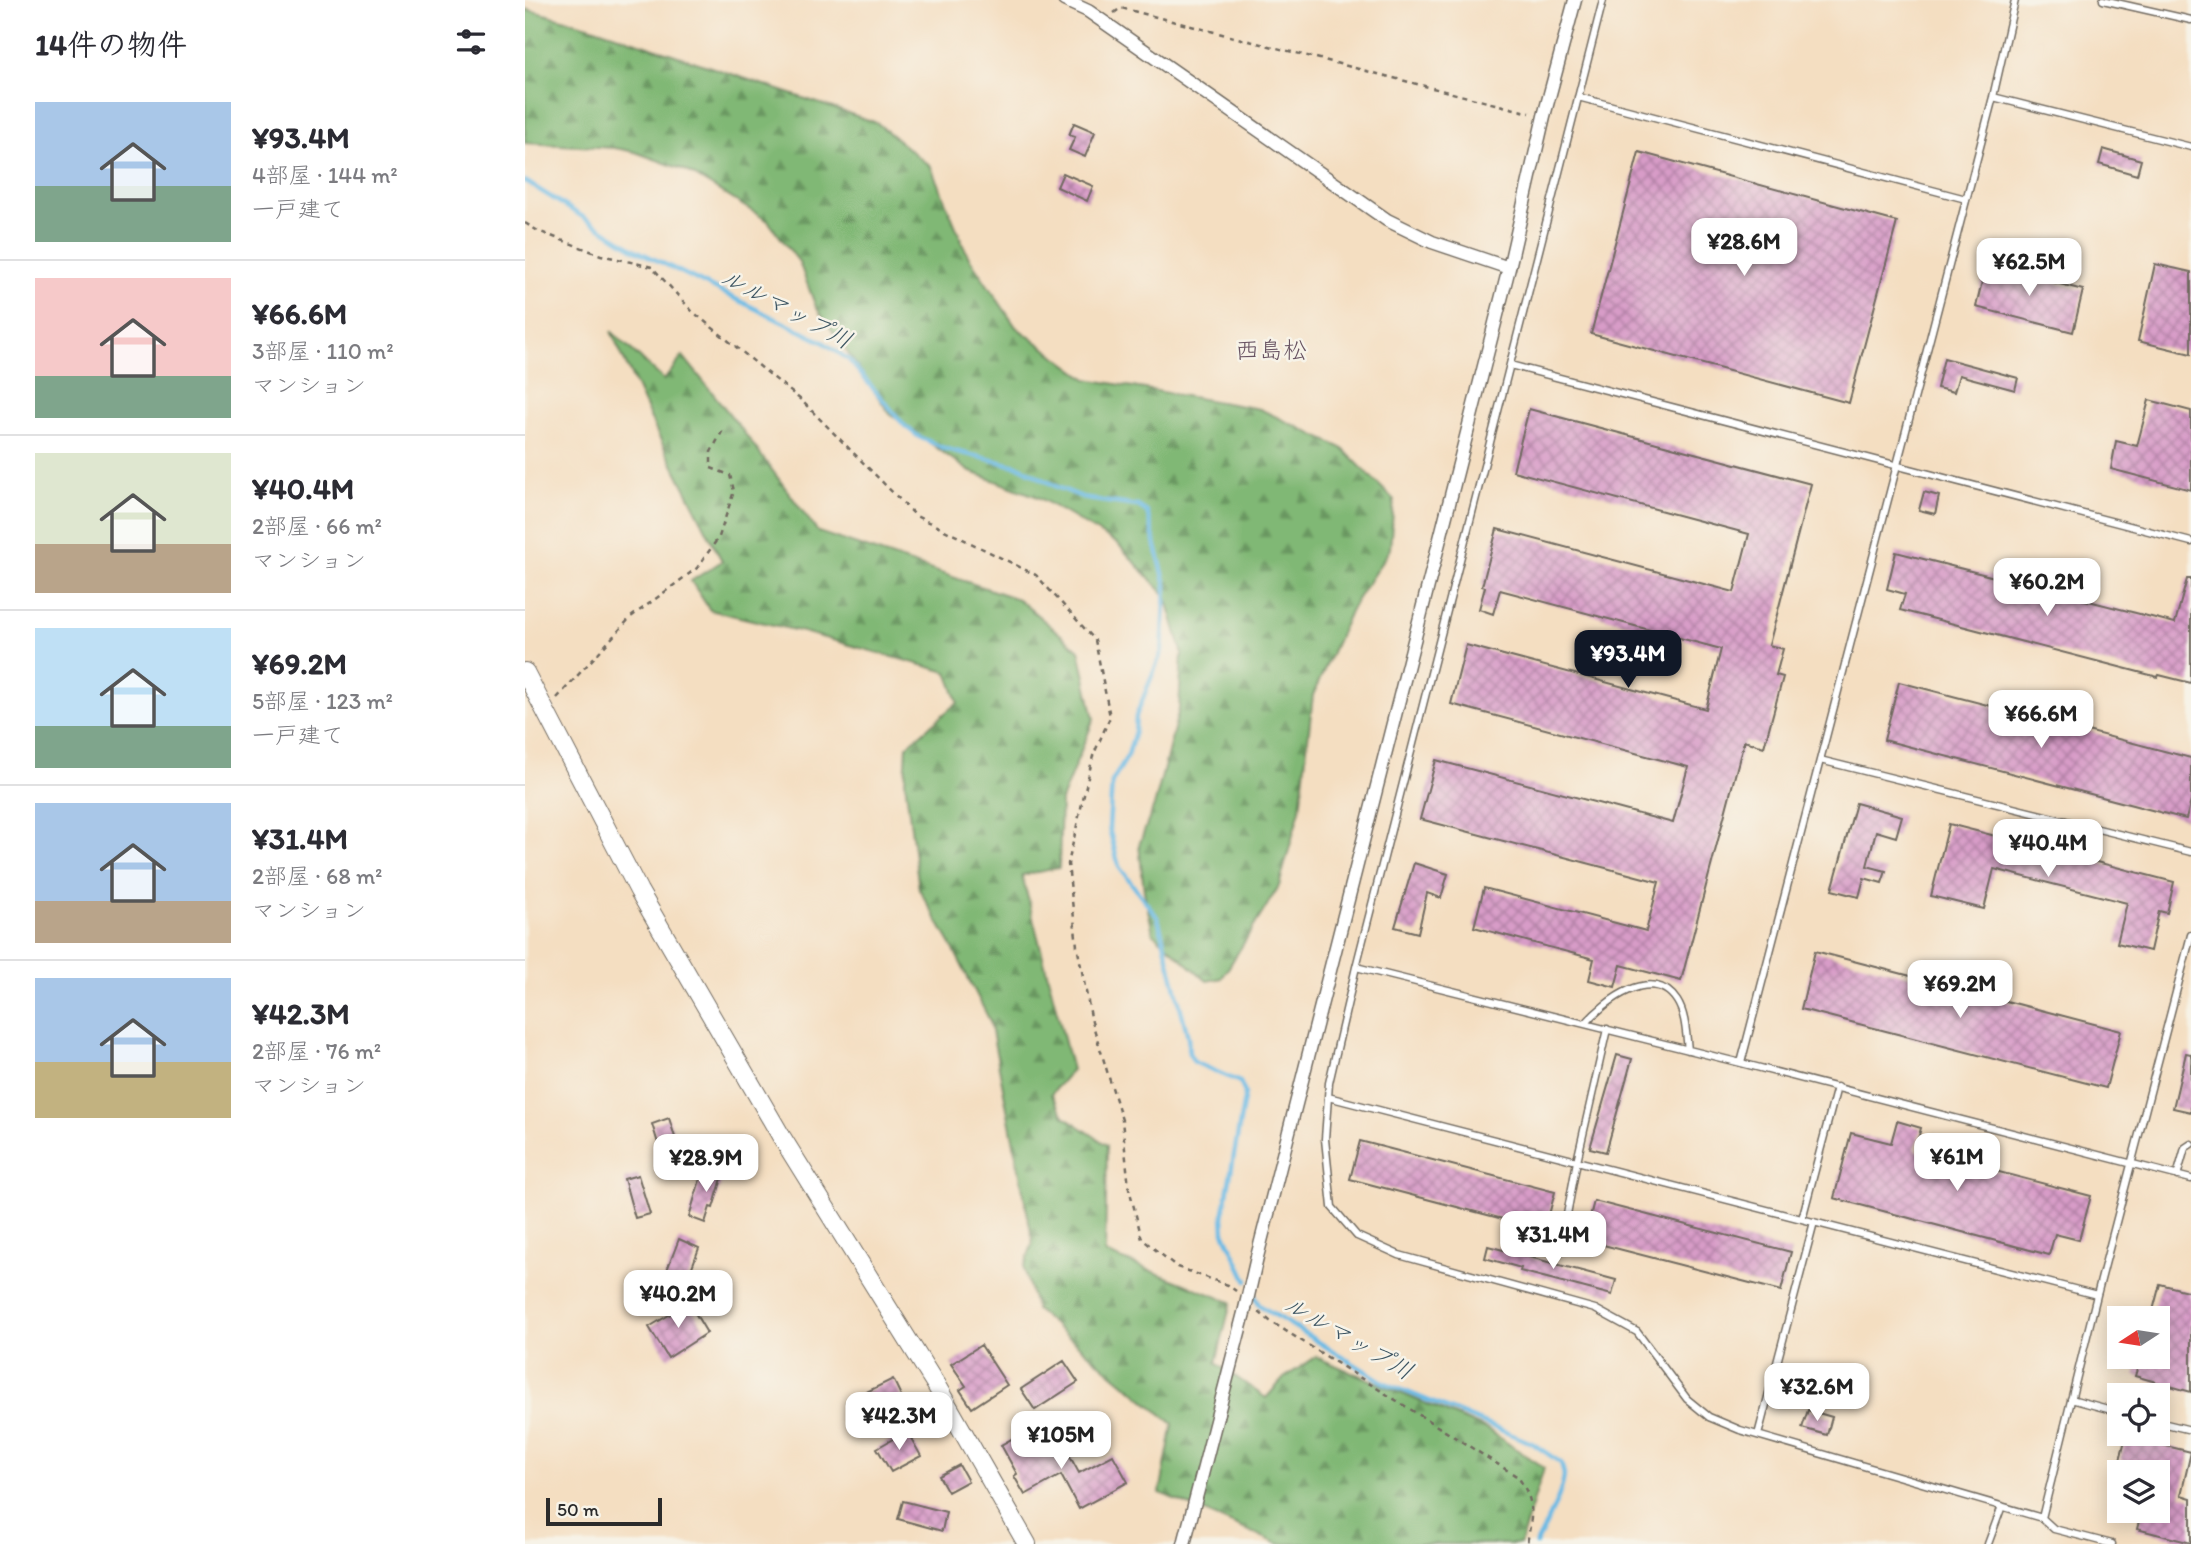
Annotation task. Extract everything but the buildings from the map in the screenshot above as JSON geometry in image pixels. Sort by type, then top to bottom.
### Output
[{"type":"street","points":[[1064,0],[1088,11],[1387,220],[1432,242],[1509,268]]},
{"type":"street","points":[[1184,1544],[1575,0]]},
{"type":"street","points":[[525,672],[639,891],[782,1136],[936,1385],[1027,1544]]},
{"type":"lane","points":[[1603,0],[1356,967],[1329,1083],[1325,1139],[1332,1207],[1357,1236],[1399,1255],[1595,1309],[1637,1332],[1687,1399],[1709,1417],[1758,1436],[2042,1518],[2054,1529],[2112,1544]]},
{"type":"lane","points":[[1741,1063],[1993,97],[2015,0]]},
{"type":"lane","points":[[2103,0],[2191,20]]},
{"type":"lane","points":[[1578,97],[1966,199]]},
{"type":"lane","points":[[1993,97],[2191,147]]},
{"type":"lane","points":[[1510,365],[2191,542]]},
{"type":"lane","points":[[1820,760],[2191,852]]},
{"type":"lane","points":[[2042,1518],[2191,934]]},
{"type":"lane","points":[[1356,967],[2191,1179]]},
{"type":"lane","points":[[1585,1024],[1607,1002],[1641,986],[1655,985],[1668,991],[1678,1002],[1684,1019],[1688,1050]]},
{"type":"lane","points":[[1560,1252],[1577,1161],[1607,1030]]},
{"type":"lane","points":[[1802,1219],[1837,1087]]},
{"type":"lane","points":[[1328,1097],[2097,1295]]},
{"type":"lane","points":[[2177,1175],[2185,1148],[2191,1144]]},
{"type":"lane","points":[[1758,1436],[1814,1222]]},
{"type":"lane","points":[[2071,1399],[2107,1409]]},
{"type":"lane","points":[[2170,1425],[2191,1430]]},
{"type":"lane","points":[[1988,1544],[2002,1506]]},
{"type":"path","points":[[1102,21],[1121,8],[1544,116]]},
{"type":"path","points":[[525,223],[538,232],[601,255],[652,267],[692,311],[801,400],[916,516],[1036,575],[1095,640],[1110,717],[1093,756],[1068,864],[1077,946],[1092,1022],[1122,1120],[1129,1188],[1142,1239],[1177,1267],[1228,1284],[1239,1294]]},
{"type":"path","points":[[546,710],[631,617],[697,568],[719,537],[734,491],[730,475],[711,468],[711,452],[724,428]]},
{"type":"path","points":[[1260,1312],[1270,1321],[1518,1477],[1529,1493],[1532,1513],[1527,1544]]},
{"type":"green space","points":[[525,9],[589,26],[877,123],[931,167],[968,256],[1016,327],[1087,379],[1260,409],[1342,448],[1394,500],[1390,549],[1351,609],[1313,695],[1300,809],[1279,886],[1222,978],[1207,981],[1153,933],[1144,891],[1139,845],[1155,803],[1179,709],[1182,652],[1166,596],[1118,544],[1038,497],[969,471],[890,414],[816,307],[799,262],[768,221],[687,171],[635,152],[615,148],[525,143]]},
{"type":"green space","points":[[611,331],[664,380],[683,356],[818,532],[1018,599],[1079,650],[1094,719],[1061,800],[1059,868],[1022,875],[1072,1070],[1051,1094],[1064,1116],[1107,1145],[1105,1253],[1231,1302],[1216,1363],[1266,1398],[1284,1378],[1316,1357],[1488,1430],[1544,1468],[1520,1544],[1279,1544],[1160,1493],[1173,1424],[1036,1310],[1024,1268],[1033,1242],[990,1021],[919,889],[905,781],[907,746],[958,702],[947,672],[803,632],[710,610],[691,581],[722,561],[659,437]]},
{"type":"waterway","name":"ルルマップ川","points":[[525,181],[636,250],[823,342],[849,360],[905,426],[919,437],[946,449],[1021,467],[1057,487],[1087,499],[1138,506],[1147,512],[1166,585],[1162,651],[1136,716],[1128,755],[1112,782],[1109,828],[1119,867],[1158,918],[1188,1037],[1189,1053],[1194,1062],[1240,1082],[1245,1093],[1223,1217],[1224,1232],[1247,1281]]},
{"type":"waterway","name":"ルルマップ川","points":[[1253,1292],[1259,1305],[1383,1382],[1532,1443],[1561,1463],[1564,1474],[1561,1490],[1536,1544]]},
{"type":"district","name":"西島松","points":[[1271,349]]}]
